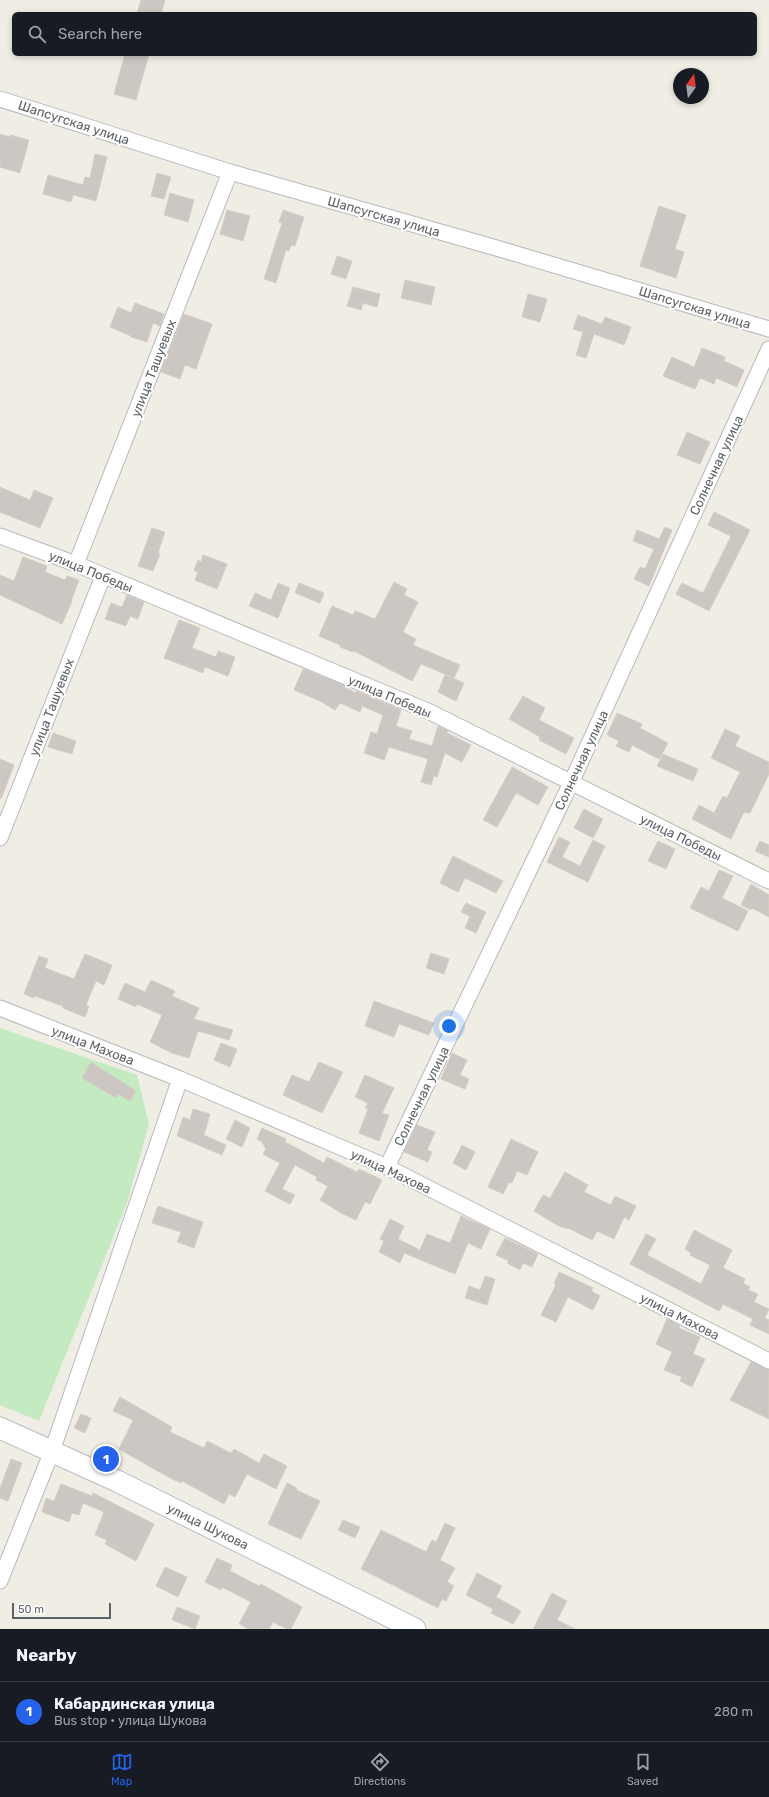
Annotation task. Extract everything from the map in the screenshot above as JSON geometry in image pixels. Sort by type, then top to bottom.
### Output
[{"type":"main road","name":"улица Шукова","points":[[0,1428],[52,1450],[117,1481],[415,1629]]},
{"type":"street","name":"Шапсугская улица","points":[[0,99],[230,172],[493,247],[769,329]]},
{"type":"street","name":"улица Ташуевых","points":[[76,564],[230,172]]},
{"type":"street","name":"Солнечная улица","points":[[387,1167],[571,783],[769,349]]},
{"type":"street","name":"улица Победы","points":[[0,536],[76,564],[430,712],[769,880]]},
{"type":"street","name":"улица Ташуевых","points":[[0,838],[103,576]]},
{"type":"street","name":"улица Махова","points":[[0,1008],[180,1079],[387,1167],[769,1361]]},
{"type":"street","points":[[0,1581],[52,1450],[180,1079]]},
{"type":"green space","points":[[0,1028],[137,1075],[149,1124],[127,1203],[39,1421],[0,1405]]},
{"type":"building","points":[[141,0],[165,0],[162,12],[138,12]]},
{"type":"building","points":[[124,56],[148,56],[136,100],[114,94]]},
{"type":"building","points":[[0,134],[29,140],[20,173],[0,167]]},
{"type":"building","points":[[95,154],[107,157],[96,201],[73,195],[71,202],[43,194],[48,175],[83,185],[85,177],[90,178]]},
{"type":"building","points":[[157,173],[171,177],[164,199],[151,196]]},
{"type":"building","points":[[170,193],[194,200],[188,222],[164,215]]},
{"type":"building","points":[[659,206],[686,215],[675,249],[684,252],[676,278],[640,266]]},
{"type":"building","points":[[227,210],[250,216],[243,241],[220,234]]},
{"type":"building","points":[[283,210],[304,217],[295,246],[291,245],[289,251],[286,250],[276,283],[264,279],[282,223],[279,222]]},
{"type":"building","points":[[337,256],[352,261],[346,279],[331,274]]},
{"type":"building","points":[[405,280],[435,287],[431,305],[401,298]]},
{"type":"building","points":[[353,287],[380,294],[377,307],[363,303],[361,310],[347,306]]},
{"type":"building","points":[[528,294],[547,299],[540,322],[522,317]]},
{"type":"building","points":[[135,303],[164,314],[160,326],[153,323],[147,342],[131,337],[110,327],[118,307],[131,313]]},
{"type":"building","points":[[184,314],[212,324],[196,369],[185,365],[180,379],[161,372]]},
{"type":"building","points":[[578,315],[602,324],[605,317],[631,327],[624,345],[594,334],[586,358],[576,355],[583,332],[573,329]]},
{"type":"building","points":[[702,348],[725,357],[724,361],[744,370],[737,387],[716,378],[714,384],[700,378],[695,389],[663,376],[672,357],[694,367]]},
{"type":"building","points":[[687,432],[710,442],[700,464],[677,455]]},
{"type":"building","points":[[0,487],[30,500],[34,490],[53,498],[40,528],[0,512]]},
{"type":"building","points":[[714,512],[750,530],[709,611],[676,594],[682,583],[703,593],[731,536],[708,525]]},
{"type":"building","points":[[665,527],[672,530],[649,586],[634,579],[640,567],[645,569],[654,549],[633,541],[637,530],[659,539]]},
{"type":"building","points":[[152,528],[165,532],[158,553],[160,554],[153,571],[138,566]]},
{"type":"building","points":[[203,555],[227,564],[217,589],[195,580],[198,572],[194,571],[198,560],[201,562]]},
{"type":"building","points":[[23,557],[47,566],[45,572],[65,580],[67,576],[79,580],[62,624],[0,595],[0,575],[14,581]]},
{"type":"building","points":[[394,582],[407,589],[404,595],[418,602],[403,632],[416,639],[413,645],[460,665],[454,678],[421,664],[412,681],[354,651],[353,652],[340,647],[340,645],[319,636],[332,606],[353,615],[355,611],[375,619]]},
{"type":"building","points":[[278,583],[290,588],[278,618],[249,606],[255,593],[271,600]]},
{"type":"building","points":[[299,583],[324,593],[320,603],[295,593]]},
{"type":"building","points":[[127,595],[144,602],[138,619],[130,616],[126,626],[105,619],[111,603],[122,607]]},
{"type":"building","points":[[179,620],[200,628],[192,648],[216,657],[218,651],[235,657],[228,676],[205,667],[203,673],[164,658]]},
{"type":"building","points":[[303,669],[343,685],[355,693],[356,691],[401,710],[396,726],[412,731],[409,739],[432,746],[438,726],[448,731],[447,733],[471,745],[462,762],[445,753],[437,777],[434,776],[431,785],[421,782],[428,759],[389,747],[384,760],[364,753],[371,732],[377,734],[383,715],[362,706],[360,712],[340,703],[335,710],[320,701],[294,690]]},
{"type":"building","points":[[445,675],[464,683],[456,701],[438,692]]},
{"type":"building","points":[[523,696],[545,708],[539,720],[574,738],[566,754],[539,740],[540,737],[509,719]]},
{"type":"building","points":[[617,713],[642,724],[640,728],[668,743],[659,759],[632,745],[629,752],[616,746],[619,741],[607,735]]},
{"type":"building","points":[[725,729],[740,736],[735,746],[769,762],[769,774],[750,813],[744,812],[731,839],[692,819],[699,805],[714,813],[723,796],[727,798],[740,772],[711,758]]},
{"type":"building","points":[[53,733],[76,741],[72,754],[48,747]]},
{"type":"building","points":[[663,754],[698,769],[693,781],[657,766]]},
{"type":"building","points":[[0,759],[14,765],[1,799],[0,798]]},
{"type":"building","points":[[512,767],[548,787],[538,805],[516,793],[497,827],[483,820]]},
{"type":"building","points":[[584,809],[603,819],[593,838],[574,828]]},
{"type":"building","points":[[559,837],[570,842],[562,857],[580,866],[593,840],[605,846],[588,882],[547,862]]},
{"type":"building","points":[[658,841],[675,849],[666,869],[648,861]]},
{"type":"building","points":[[760,841],[769,845],[769,857],[755,851]]},
{"type":"building","points":[[453,856],[503,881],[496,893],[465,878],[458,892],[440,883]]},
{"type":"building","points":[[719,870],[733,876],[722,898],[748,911],[738,931],[690,908],[701,887],[709,891]]},
{"type":"building","points":[[751,884],[769,895],[769,917],[752,908],[751,910],[741,905]]},
{"type":"building","points":[[466,903],[486,912],[476,933],[465,928],[470,916],[461,912]]},
{"type":"building","points":[[431,953],[449,959],[444,974],[426,968]]},
{"type":"building","points":[[85,954],[112,965],[104,985],[96,981],[86,1005],[89,1006],[85,1017],[63,1008],[63,1006],[35,996],[34,998],[24,994],[39,956],[48,959],[45,968],[74,979]]},
{"type":"building","points":[[151,980],[175,991],[172,996],[199,1008],[194,1019],[233,1030],[229,1040],[198,1031],[189,1058],[172,1053],[150,1042],[162,1015],[137,1004],[136,1007],[118,999],[125,983],[145,992]]},
{"type":"building","points":[[374,1001],[434,1023],[429,1035],[399,1024],[394,1037],[365,1026]]},
{"type":"building","points":[[221,1043],[237,1049],[230,1067],[214,1060]]},
{"type":"building","points":[[452,1053],[467,1060],[460,1075],[469,1079],[465,1089],[441,1079]]},
{"type":"building","points":[[91,1062],[136,1091],[130,1101],[118,1094],[116,1098],[82,1078]]},
{"type":"building","points":[[319,1062],[343,1072],[322,1113],[283,1095],[292,1075],[309,1082]]},
{"type":"building","points":[[365,1075],[394,1088],[382,1113],[389,1115],[379,1141],[359,1133],[368,1109],[365,1108],[368,1103],[355,1097]]},
{"type":"building","points":[[193,1109],[210,1114],[204,1135],[226,1145],[222,1155],[177,1136],[183,1117],[190,1120]]},
{"type":"building","points":[[235,1120],[250,1128],[242,1147],[226,1139]]},
{"type":"building","points":[[417,1125],[435,1132],[427,1150],[432,1152],[428,1162],[404,1152]]},
{"type":"building","points":[[262,1128],[286,1139],[285,1142],[324,1163],[327,1157],[357,1172],[359,1169],[382,1180],[370,1204],[365,1202],[356,1220],[343,1214],[320,1200],[328,1186],[316,1180],[317,1177],[295,1165],[282,1189],[295,1195],[290,1204],[265,1191],[280,1163],[263,1154],[266,1149],[262,1142],[257,1139]]},
{"type":"building","points":[[511,1139],[538,1152],[527,1175],[517,1171],[512,1183],[509,1182],[503,1194],[488,1187]]},
{"type":"building","points":[[462,1145],[475,1152],[466,1170],[453,1163]]},
{"type":"building","points":[[565,1172],[588,1185],[584,1192],[611,1205],[615,1196],[636,1206],[629,1220],[624,1217],[614,1239],[597,1231],[592,1240],[568,1228],[567,1229],[557,1225],[534,1211],[543,1195],[550,1198]]},
{"type":"building","points":[[158,1206],[203,1222],[194,1248],[177,1242],[181,1232],[152,1223]]},
{"type":"building","points":[[461,1216],[490,1229],[481,1249],[468,1243],[455,1274],[404,1253],[400,1263],[379,1252],[384,1241],[380,1239],[390,1219],[404,1226],[398,1239],[420,1250],[427,1234],[450,1243]]},
{"type":"building","points":[[694,1230],[732,1250],[723,1268],[745,1279],[743,1283],[750,1287],[748,1290],[758,1294],[754,1302],[769,1309],[765,1318],[769,1320],[769,1334],[750,1325],[753,1319],[723,1304],[719,1311],[630,1264],[646,1234],[656,1239],[647,1255],[701,1284],[710,1265],[690,1255],[691,1253],[685,1249]]},
{"type":"building","points":[[505,1238],[538,1254],[532,1267],[523,1263],[520,1270],[507,1263],[509,1261],[496,1255]]},
{"type":"building","points":[[559,1272],[593,1288],[591,1291],[600,1296],[593,1310],[568,1297],[556,1322],[541,1315],[556,1285],[554,1284]]},
{"type":"building","points":[[485,1276],[495,1279],[487,1305],[465,1298],[469,1286],[480,1290]]},
{"type":"building","points":[[667,1319],[680,1326],[679,1328],[700,1337],[693,1354],[705,1359],[692,1387],[680,1381],[682,1377],[664,1370],[672,1352],[656,1344]]},
{"type":"building","points":[[751,1362],[769,1370],[769,1419],[730,1400]]},
{"type":"building","points":[[120,1397],[172,1427],[170,1432],[204,1448],[207,1441],[231,1453],[234,1449],[259,1463],[264,1454],[287,1466],[276,1489],[247,1474],[235,1497],[229,1494],[224,1504],[182,1481],[181,1483],[168,1477],[119,1449],[133,1420],[113,1411]]},
{"type":"building","points":[[81,1414],[91,1418],[85,1433],[74,1428]]},
{"type":"building","points":[[11,1459],[22,1463],[8,1501],[0,1498],[0,1488]]},
{"type":"building","points":[[287,1483],[297,1488],[296,1490],[320,1501],[301,1539],[268,1524]]},
{"type":"building","points":[[61,1484],[92,1496],[93,1493],[154,1524],[136,1561],[105,1544],[107,1540],[95,1535],[104,1512],[83,1503],[79,1515],[72,1513],[69,1522],[42,1512],[46,1498],[54,1501]]},
{"type":"building","points":[[343,1520],[360,1527],[355,1538],[338,1530]]},
{"type":"building","points":[[445,1523],[455,1528],[440,1560],[455,1568],[447,1582],[454,1586],[446,1601],[442,1599],[438,1608],[361,1569],[381,1530],[426,1552],[432,1540],[436,1542]]},
{"type":"building","points":[[217,1558],[232,1565],[230,1571],[259,1586],[261,1584],[302,1607],[291,1629],[287,1629],[273,1622],[269,1629],[248,1629],[239,1624],[251,1602],[222,1587],[221,1590],[205,1582]]},
{"type":"building","points":[[165,1567],[187,1577],[178,1597],[156,1586]]},
{"type":"building","points":[[477,1573],[502,1586],[496,1597],[521,1611],[513,1624],[491,1613],[493,1609],[466,1595]]},
{"type":"building","points":[[552,1593],[567,1601],[557,1620],[575,1629],[533,1629]]},
{"type":"building","points":[[177,1607],[200,1616],[195,1629],[172,1620]]},
{"type":"place","name":"Кабардинская улица","points":[[106,1459]]}]
